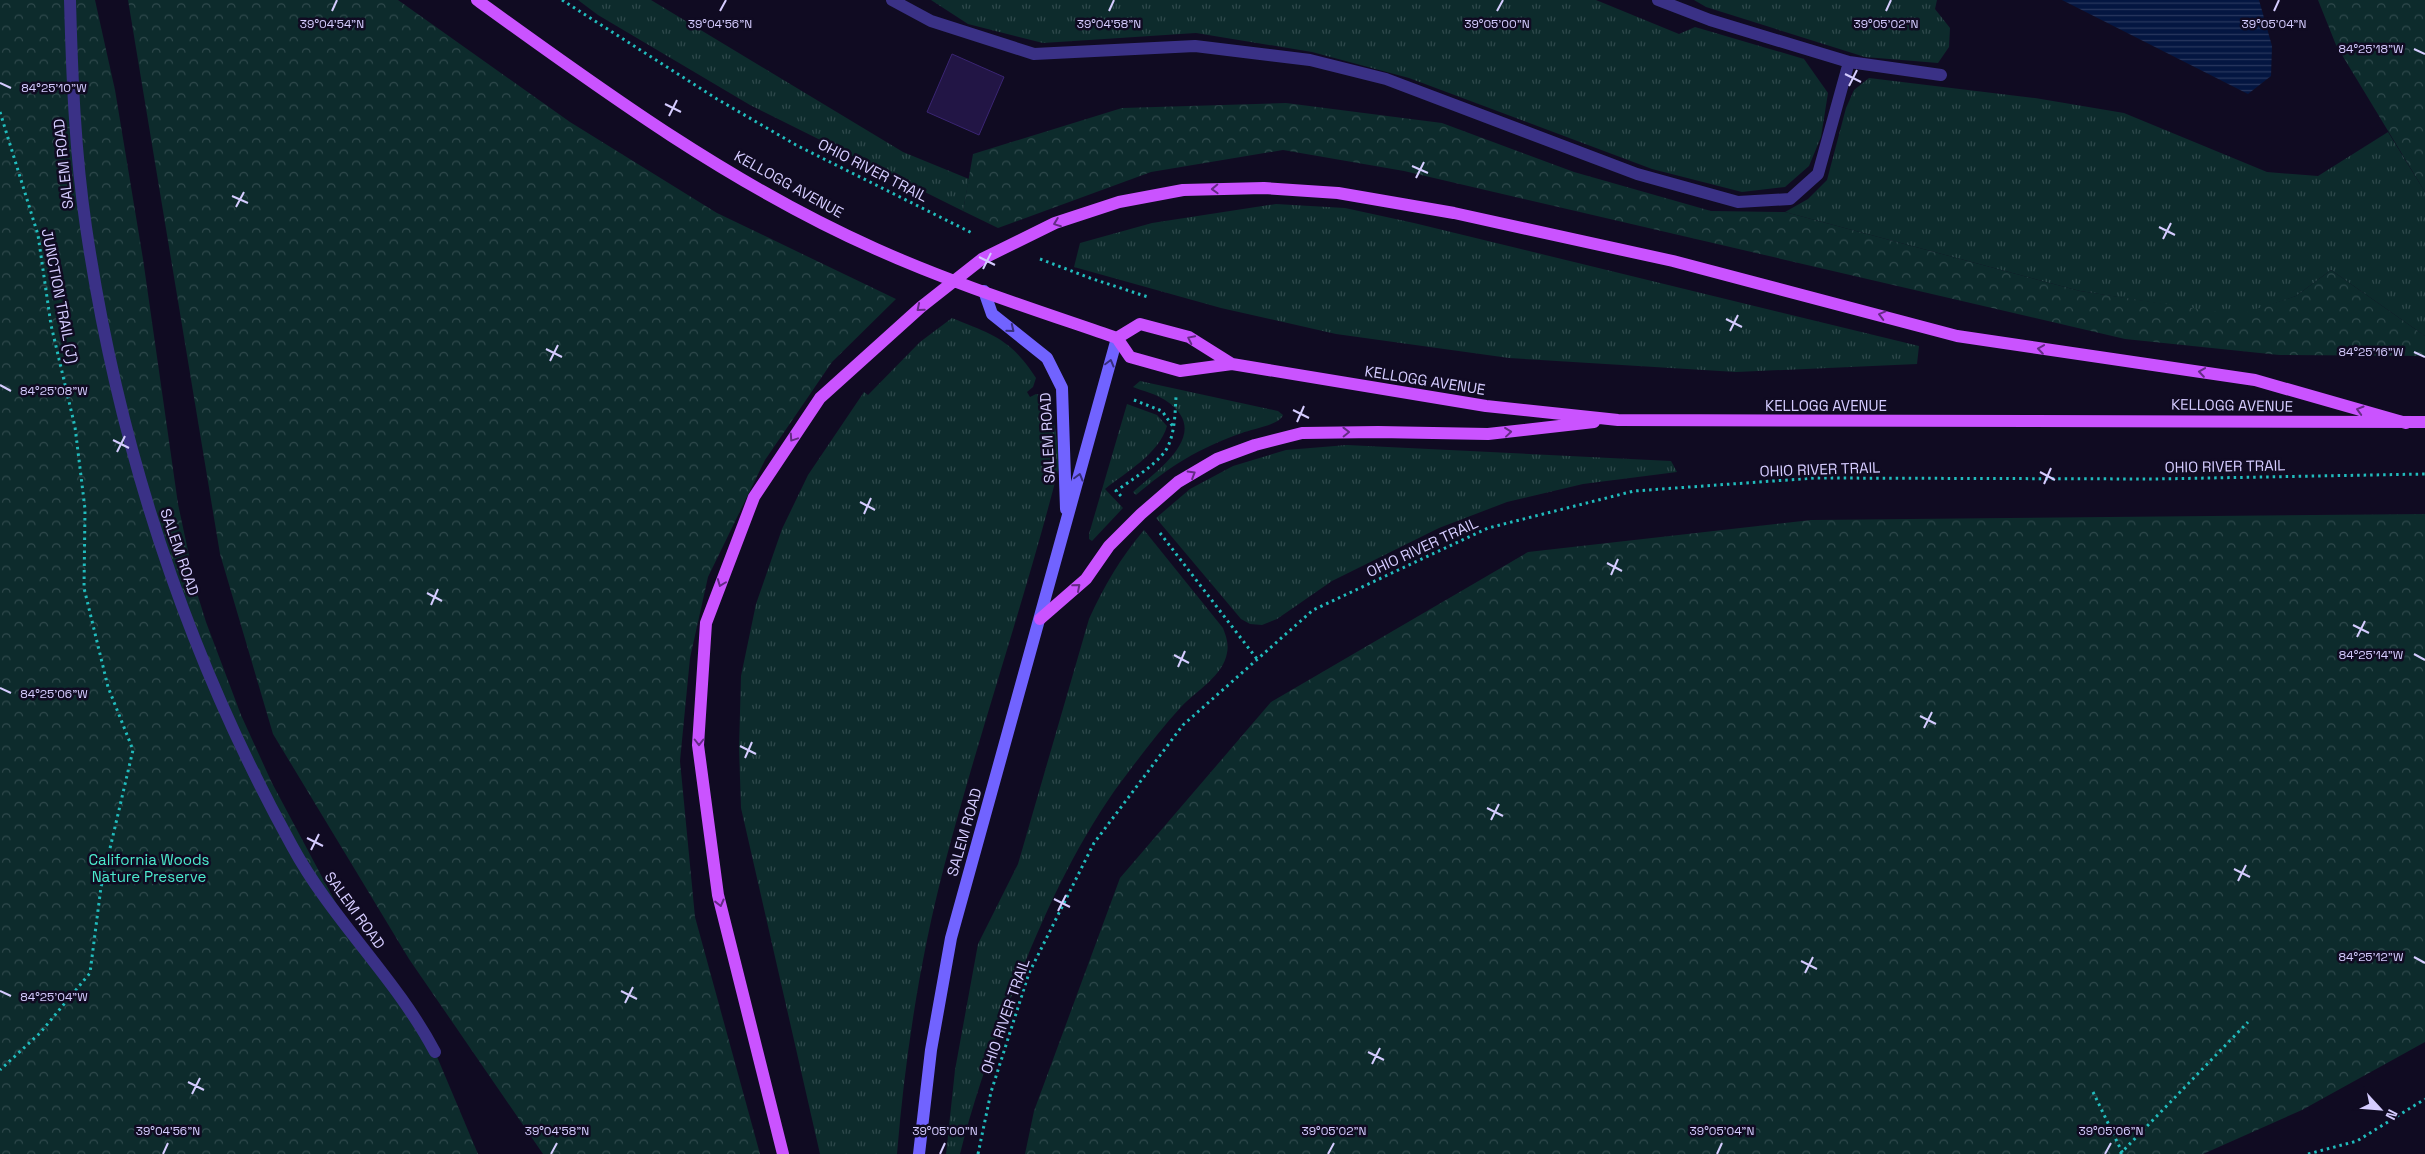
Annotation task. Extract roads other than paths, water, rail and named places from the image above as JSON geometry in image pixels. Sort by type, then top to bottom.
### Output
[{"type":"main road","name":"KELLOGG AVENUE","points":[[477,0],[614,99],[795,208],[876,249],[984,291],[1117,338],[1130,357],[1180,371],[1232,364],[1486,406],[1618,420],[2425,422]]},
{"type":"main road","points":[[782,1154],[718,895],[698,745],[706,623],[754,497],[820,398],[921,307],[982,259],[1056,223],[1118,202],[1183,190],[1264,188],[1338,193],[1454,213],[1673,261],[1957,336],[2255,380],[2406,423]]},
{"type":"main road","name":"KELLOGG AVENUE","points":[[1117,338],[1140,324],[1189,336],[1232,364]]},
{"type":"main road","points":[[1040,619],[1086,579],[1109,546],[1141,514],[1178,482],[1217,458],[1255,445],[1302,433],[1488,434],[1618,420]]},
{"type":"street","name":"SALEM ROAD","points":[[70,0],[73,105],[86,226],[109,362],[144,496],[189,628],[236,739],[293,849],[338,916],[419,1022],[435,1052]]},
{"type":"street","points":[[892,0],[931,21],[1034,54],[1195,46],[1310,60],[1386,79],[1636,174],[1738,202],[1790,199],[1818,174],[1849,62]]},
{"type":"street","points":[[1658,0],[1710,20],[1849,62],[1940,75]]},
{"type":"street","name":"SALEM ROAD","points":[[984,291],[992,314],[1047,358],[1062,388],[1066,524]]},
{"type":"street","name":"SALEM ROAD","points":[[919,1154],[931,1050],[951,938],[1117,338]]},
{"type":"water","points":[[2062,0],[2259,0],[2272,46],[2271,76],[2248,94]]},
{"type":"park label","name":"California Woods Nature Preserve","points":[[149,868]]}]
